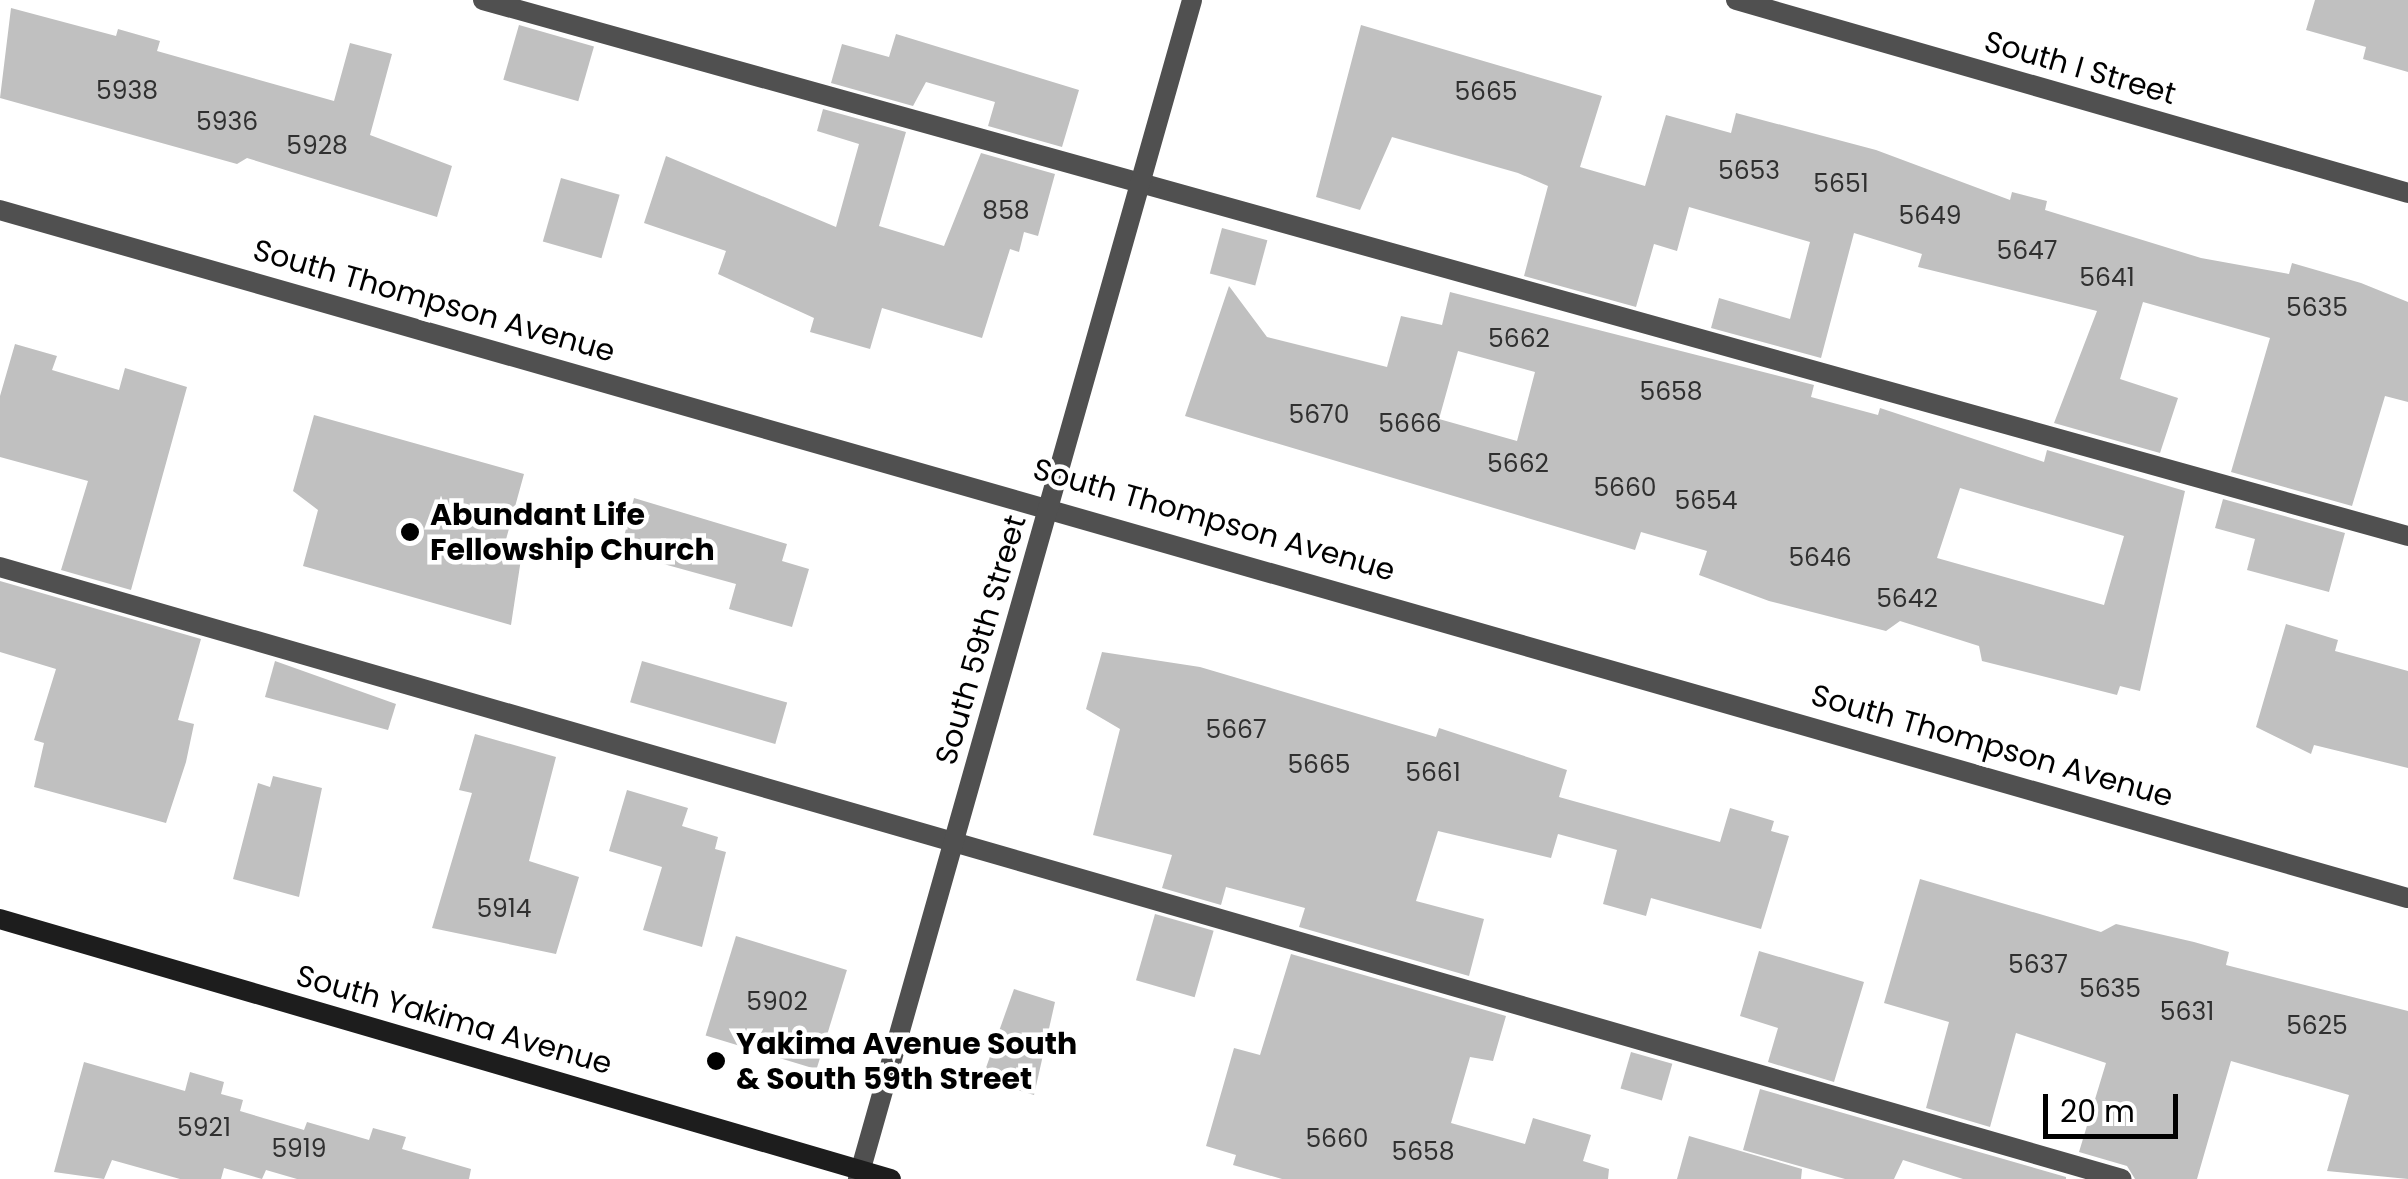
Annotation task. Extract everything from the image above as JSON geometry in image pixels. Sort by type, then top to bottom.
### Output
[{"type":"main road","name":"South Yakima Avenue","points":[[0,919],[859,1175],[891,1179]]},
{"type":"street","points":[[483,0],[1138,186],[1178,188],[2408,536]]},
{"type":"street","name":"South 59th Street","points":[[859,1175],[1192,0]]},
{"type":"street","name":"South I Street","points":[[1736,0],[2408,193]]},
{"type":"street","name":"South Thompson Avenue","points":[[0,210],[1050,504],[2408,898]]},
{"type":"street","points":[[0,568],[2122,1179]]},
{"type":"building","points":[[2315,0],[2408,0],[2408,72],[2363,59],[2366,47],[2306,30]]},
{"type":"building","points":[[11,8],[116,36],[118,29],[160,41],[157,51],[334,101],[350,43],[392,54],[370,135],[452,166],[437,217],[247,158],[237,164],[0,98]]},
{"type":"building","points":[[519,25],[594,46],[578,101],[503,80]]},
{"type":"building","points":[[1361,25],[1602,96],[1580,167],[1645,186],[1666,115],[1731,133],[1736,113],[1876,150],[2010,200],[2012,192],[2047,201],[2045,210],[2201,258],[2289,274],[2292,263],[2361,283],[2408,302],[2408,402],[2385,396],[2352,506],[2231,472],[2270,338],[2143,302],[2120,379],[2178,398],[2160,453],[2054,423],[2097,311],[1918,267],[1922,254],[1854,233],[1821,358],[1711,328],[1719,298],[1790,319],[1810,242],[1689,207],[1677,251],[1654,244],[1636,307],[1524,276],[1548,186],[1518,173],[1392,137],[1360,210],[1316,197]]},
{"type":"building","points":[[896,34],[1079,90],[1062,147],[988,126],[995,102],[926,82],[913,106],[831,83],[842,44],[889,57]]},
{"type":"building","points":[[823,109],[906,132],[879,226],[944,246],[981,153],[1055,174],[1038,236],[1024,232],[1019,252],[1010,249],[982,338],[882,308],[870,349],[810,332],[814,318],[718,274],[726,251],[644,223],[666,156],[836,227],[859,144],[817,131]]},
{"type":"building","points":[[561,178],[620,195],[601,258],[543,241]]},
{"type":"building","points":[[1222,228],[1267,240],[1255,286],[1210,273]]},
{"type":"building","points":[[1229,286],[1267,337],[1387,367],[1401,316],[1442,325],[1450,292],[1814,385],[1811,397],[1878,415],[1880,408],[2044,462],[2047,450],[2185,491],[2140,691],[2120,686],[2117,695],[1982,661],[1979,646],[1900,621],[1886,631],[1769,601],[1699,575],[1707,551],[1641,532],[1635,550],[1185,416]],"holes":[[[1458,351],[1535,372],[1517,441],[1439,419]],[[1960,488],[2124,536],[2104,605],[1937,558]]]},
{"type":"building","points":[[15,344],[57,356],[52,370],[119,390],[125,368],[187,387],[131,590],[61,570],[88,481],[0,457],[0,396]]},
{"type":"building","name":"Abundant Life Fellowship Church","points":[[314,415],[524,474],[502,554],[521,559],[511,625],[303,566],[318,510],[293,491]]},
{"type":"building","points":[[634,498],[787,544],[782,561],[809,569],[792,627],[729,609],[736,584],[620,552]]},
{"type":"building","points":[[2223,499],[2345,533],[2329,592],[2247,570],[2255,539],[2215,528]]},
{"type":"building","points":[[0,581],[201,639],[178,720],[194,724],[166,823],[34,787],[44,743],[34,740],[56,669],[0,652]]},
{"type":"building","points":[[2286,624],[2338,640],[2335,651],[2408,671],[2408,768],[2314,745],[2311,754],[2256,727]]},
{"type":"building","points":[[1102,652],[1200,667],[1436,737],[1439,728],[1567,770],[1559,797],[1720,842],[1730,808],[1774,821],[1771,831],[1789,836],[1761,929],[1651,898],[1646,916],[1603,904],[1617,850],[1558,834],[1551,858],[1438,831],[1416,901],[1484,919],[1469,976],[1299,927],[1305,908],[1226,887],[1221,905],[1162,888],[1172,855],[1093,835],[1120,729],[1086,709]]},
{"type":"building","points":[[275,661],[396,704],[388,730],[265,697]]},
{"type":"building","points":[[642,661],[787,703],[775,744],[630,702]]},
{"type":"building","points":[[475,734],[556,757],[529,861],[579,877],[556,954],[432,928],[472,793],[459,790]]},
{"type":"building","points":[[273,776],[322,788],[299,897],[233,879],[258,783],[270,787]]},
{"type":"building","points":[[627,790],[688,808],[682,826],[718,837],[715,849],[726,852],[702,947],[643,930],[662,867],[609,851]]},
{"type":"building","points":[[1920,879],[2101,932],[2116,924],[2194,942],[2229,952],[2226,965],[2408,1011],[2408,1179],[2327,1171],[2349,1095],[2231,1061],[2197,1179],[2135,1179],[2127,1166],[2079,1152],[2106,1063],[2016,1033],[1990,1127],[1926,1108],[1949,1022],[1884,1003]]},
{"type":"building","points":[[1155,914],[1214,931],[1195,997],[1136,980]]},
{"type":"building","points":[[736,936],[847,970],[817,1069],[706,1035]]},
{"type":"building","points":[[1759,951],[1864,982],[1834,1082],[1768,1062],[1778,1028],[1740,1016]]},
{"type":"building","points":[[1291,954],[1506,1016],[1493,1061],[1470,1057],[1451,1123],[1525,1144],[1533,1118],[1591,1135],[1583,1161],[1609,1169],[1608,1179],[1282,1179],[1233,1165],[1236,1155],[1206,1146],[1234,1048],[1260,1055]]},
{"type":"building","points":[[1014,989],[1055,1002],[1034,1095],[982,1079]]},
{"type":"building","points":[[1631,1052],[1672,1064],[1662,1100],[1621,1089]]},
{"type":"building","points":[[84,1062],[185,1091],[190,1072],[224,1082],[221,1094],[243,1100],[240,1111],[304,1130],[307,1122],[369,1140],[373,1128],[406,1137],[402,1149],[471,1169],[469,1179],[297,1179],[266,1170],[262,1179],[224,1168],[221,1179],[180,1179],[112,1160],[104,1179],[54,1172]]},
{"type":"building","points":[[1760,1089],[2066,1179],[1963,1179],[1903,1160],[1894,1179],[1845,1179],[1743,1150]]},
{"type":"building","points":[[1689,1136],[1802,1169],[1801,1179],[1677,1179]]},
{"type":"place","name":"Abundant Life Fellowship Church","points":[[410,532]]},
{"type":"place","name":"Yakima Avenue South & South 59th Street","points":[[716,1061]]}]
